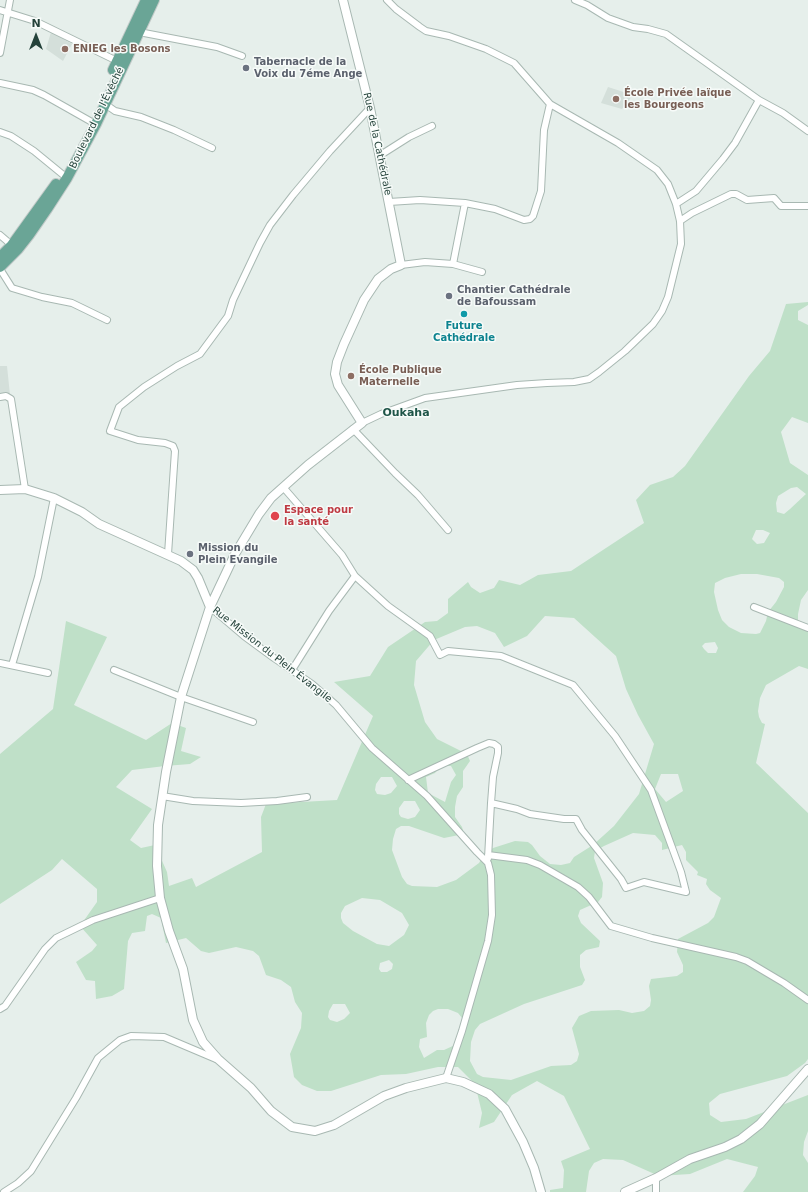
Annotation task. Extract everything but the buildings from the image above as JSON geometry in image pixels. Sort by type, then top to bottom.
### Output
[{"type":"main road","name":"Boulevard de l'Évêché","points":[[65,177],[146,0]]},
{"type":"main road","name":"Boulevard de l'Évêché","points":[[0,268],[15,247],[47,209],[96,124],[154,0]]},
{"type":"main road","name":"Boulevard de l'Évêché","points":[[0,257],[15,247]]},
{"type":"street","points":[[0,54],[10,0]]},
{"type":"street","name":"Rue de la Cathédrale","points":[[343,0],[370,108],[401,265]]},
{"type":"street","points":[[387,0],[396,9],[426,30],[449,36],[491,51],[514,63],[550,104],[618,143],[657,170],[668,184],[676,204],[680,221],[682,244],[666,304],[652,324],[625,351],[589,379],[574,382],[517,385],[425,398],[381,414],[353,429],[308,465],[283,487],[259,514],[235,554],[210,607],[181,697],[158,825],[160,898],[169,931],[183,969],[193,1020],[202,1042],[218,1059],[251,1088],[271,1111],[292,1127],[315,1131],[334,1125],[384,1096],[406,1088],[446,1078],[463,1082],[489,1094],[505,1109],[523,1142],[534,1168],[541,1192]]},
{"type":"street","points":[[575,0],[587,5],[608,18],[633,27],[666,34],[759,100],[783,113],[808,131]]},
{"type":"street","points":[[0,10],[8,11],[35,21],[117,61]]},
{"type":"street","points":[[139,32],[218,47],[242,56]]},
{"type":"street","points":[[0,83],[33,90],[90,121]]},
{"type":"street","points":[[676,204],[696,191],[723,160],[735,143],[759,100]]},
{"type":"street","points":[[105,104],[115,111],[141,117],[174,130],[212,148]]},
{"type":"street","points":[[389,202],[420,200],[465,203],[495,209],[524,220],[530,219],[533,216],[542,184],[544,130],[550,104]]},
{"type":"street","points":[[168,554],[175,451],[173,446],[165,443],[138,440],[110,431],[119,407],[150,383],[200,354],[228,316],[233,300],[270,224],[330,151],[370,108]]},
{"type":"street","points":[[379,156],[409,137],[432,126]]},
{"type":"street","points":[[0,132],[11,136],[34,151],[65,177]]},
{"type":"street","points":[[680,221],[692,213],[731,194],[736,194],[747,200],[768,197],[774,198],[780,206],[808,206]]},
{"type":"street","points":[[453,264],[465,203]]},
{"type":"street","points":[[0,235],[15,247]]},
{"type":"street","points":[[362,423],[338,385],[335,374],[344,344],[364,300],[378,279],[391,269],[401,265],[425,262],[453,264],[482,272]]},
{"type":"street","points":[[0,268],[12,288],[42,298],[72,304],[108,320]]},
{"type":"street","points":[[0,397],[6,396],[11,399],[24,489]]},
{"type":"street","points":[[353,429],[418,495],[448,530]]},
{"type":"street","points":[[283,487],[342,556],[356,576],[388,606],[430,636],[440,655],[448,651],[501,656],[573,685],[615,736],[651,790],[681,872],[686,892],[644,882],[626,888],[621,879],[582,830],[576,819],[564,819],[530,814],[517,809],[491,803]]},
{"type":"street","name":"Rue Mission du Plein Évangile","points":[[0,490],[24,489],[54,498],[82,512],[99,524],[182,561],[193,570],[210,607],[244,636],[312,684],[336,705],[372,748],[427,796],[488,863]]},
{"type":"street","points":[[12,665],[38,577],[54,498]]},
{"type":"street","points":[[292,670],[329,611],[356,576]]},
{"type":"street","points":[[754,607],[808,628]]},
{"type":"street","points":[[0,663],[48,673]]},
{"type":"street","points":[[114,670],[181,697],[253,722]]},
{"type":"street","points":[[408,780],[488,743],[494,744],[498,748],[493,777],[488,855],[491,875],[492,915],[488,941],[462,1031],[446,1078]]},
{"type":"street","points":[[162,796],[193,801],[241,803],[277,801],[307,796]]},
{"type":"street","points":[[488,855],[527,860],[540,865],[578,887],[589,897],[611,926],[652,938],[748,961],[808,1000]]},
{"type":"street","points":[[0,1009],[5,1006],[45,949],[56,938],[93,920],[160,898]]},
{"type":"street","points":[[4,1192],[18,1183],[31,1171],[76,1098],[98,1058],[120,1040],[131,1036],[164,1037],[218,1059]]},
{"type":"street","points":[[625,1192],[656,1178],[690,1159],[725,1147],[741,1139],[760,1124],[808,1069]]},
{"type":"street","points":[[656,1178],[656,1192]]},
{"type":"shaded area","points":[[51,32],[72,44],[63,61],[46,49]]},
{"type":"shaded area","name":"École Privée laïque les Bourgeons","points":[[608,87],[633,95],[622,109],[601,103]]},
{"type":"shaded area","points":[[0,366],[7,366],[10,395],[0,396]]},
{"type":"green space","points":[[808,302],[808,305],[798,311],[798,320],[808,325],[808,423],[792,417],[781,432],[790,463],[808,475],[808,590],[801,600],[798,620],[800,623],[808,624],[808,669],[799,666],[766,685],[760,698],[758,711],[762,723],[765,724],[756,763],[808,813],[808,1059],[805,1063],[787,1076],[720,1094],[709,1103],[710,1115],[721,1122],[746,1119],[808,1095],[808,1131],[804,1142],[803,1155],[808,1163],[808,1192],[743,1192],[755,1176],[758,1167],[727,1159],[690,1174],[659,1176],[623,1160],[603,1159],[594,1163],[589,1171],[586,1192],[550,1192],[550,1190],[563,1188],[564,1170],[561,1161],[590,1149],[564,1096],[537,1081],[512,1095],[494,1122],[479,1128],[482,1113],[475,1084],[458,1067],[438,1067],[406,1074],[381,1075],[331,1091],[317,1091],[302,1085],[294,1077],[290,1054],[301,1028],[302,1013],[295,1002],[291,987],[281,980],[266,975],[259,956],[253,951],[236,947],[209,953],[201,951],[186,938],[166,943],[161,918],[152,914],[147,916],[145,931],[132,933],[128,941],[124,989],[112,996],[96,999],[95,981],[86,980],[76,962],[92,951],[97,945],[80,926],[97,902],[97,889],[62,859],[52,870],[0,904],[0,754],[53,709],[66,621],[107,637],[74,705],[146,740],[172,723],[186,728],[181,751],[201,757],[190,764],[132,770],[116,787],[152,809],[130,840],[141,848],[155,845],[167,872],[169,886],[192,878],[196,887],[262,852],[261,817],[266,804],[337,800],[373,716],[334,682],[370,676],[388,647],[425,622],[437,621],[448,613],[448,599],[468,582],[471,587],[480,593],[494,588],[499,580],[520,585],[538,575],[571,571],[644,523],[636,500],[650,485],[673,477],[685,466],[749,376],[770,351],[786,304]],"holes":[[[797,487],[806,494],[784,514],[777,512],[776,503],[778,496],[791,488]],[[756,530],[763,530],[770,533],[764,543],[757,544],[752,539]],[[741,574],[757,574],[779,578],[784,582],[784,587],[776,602],[768,612],[766,621],[760,633],[756,634],[741,633],[729,627],[722,620],[714,592],[715,583],[725,578]],[[545,616],[574,618],[616,656],[626,689],[654,744],[639,794],[614,826],[593,845],[574,857],[570,863],[561,865],[550,864],[540,856],[528,842],[515,841],[493,848],[482,858],[479,863],[456,880],[437,887],[412,886],[407,884],[402,877],[392,850],[396,829],[401,826],[409,826],[444,838],[464,834],[462,827],[455,817],[455,807],[457,796],[463,787],[463,771],[470,761],[467,754],[437,739],[425,722],[414,685],[416,661],[434,640],[465,627],[477,626],[495,633],[504,647],[527,636]],[[715,642],[718,648],[716,653],[708,653],[702,646],[705,643]],[[445,766],[451,766],[456,775],[451,782],[445,802],[428,793],[426,777],[435,773],[438,769]],[[661,774],[678,774],[683,791],[666,802],[655,789]],[[381,777],[392,777],[397,786],[391,793],[385,795],[377,794],[375,790],[376,784]],[[404,801],[415,801],[420,810],[415,817],[408,819],[401,817],[399,814],[399,808]],[[633,833],[655,835],[662,843],[662,850],[682,845],[686,852],[686,860],[698,872],[697,875],[707,879],[706,884],[710,890],[721,898],[714,917],[708,923],[678,939],[677,952],[683,965],[683,972],[677,976],[651,979],[649,986],[651,1000],[650,1006],[644,1011],[632,1013],[619,1010],[591,1011],[579,1016],[572,1028],[579,1054],[577,1061],[571,1065],[551,1066],[511,1080],[483,1077],[477,1074],[470,1061],[471,1042],[475,1030],[480,1024],[524,1004],[582,985],[585,980],[580,967],[580,955],[586,950],[599,947],[600,941],[581,923],[578,916],[580,910],[598,902],[602,897],[603,883],[594,858],[595,851]],[[362,898],[380,900],[402,913],[409,925],[404,935],[389,946],[377,944],[353,931],[343,923],[341,913],[345,906]],[[389,960],[393,964],[392,969],[387,972],[381,972],[379,969],[380,963]],[[333,1004],[345,1004],[350,1013],[344,1019],[337,1022],[330,1020],[328,1017],[329,1011]],[[438,1009],[448,1009],[458,1013],[462,1018],[465,1025],[464,1035],[455,1045],[444,1050],[437,1050],[424,1058],[419,1047],[420,1039],[427,1037],[426,1023],[429,1015],[433,1011]]]},
{"type":"place","name":"ENIEG les Bosons","points":[[65,49]]},
{"type":"place","name":"Tabernacle de la Voix du 7éme Ange","points":[[246,68]]},
{"type":"place","name":"École Privée laïque les Bourgeons","points":[[616,99]]},
{"type":"place","name":"Chantier Cathédrale de Bafoussam","points":[[449,296]]},
{"type":"place","name":"Future Cathédrale","points":[[464,314]]},
{"type":"place","name":"École Publique Maternelle","points":[[351,376]]},
{"type":"place","name":"Espace pour la santé","points":[[275,516]]},
{"type":"place","name":"Mission du Plein Evangile","points":[[190,554]]},
{"type":"district","name":"Oukaha","points":[[406,413]]}]
